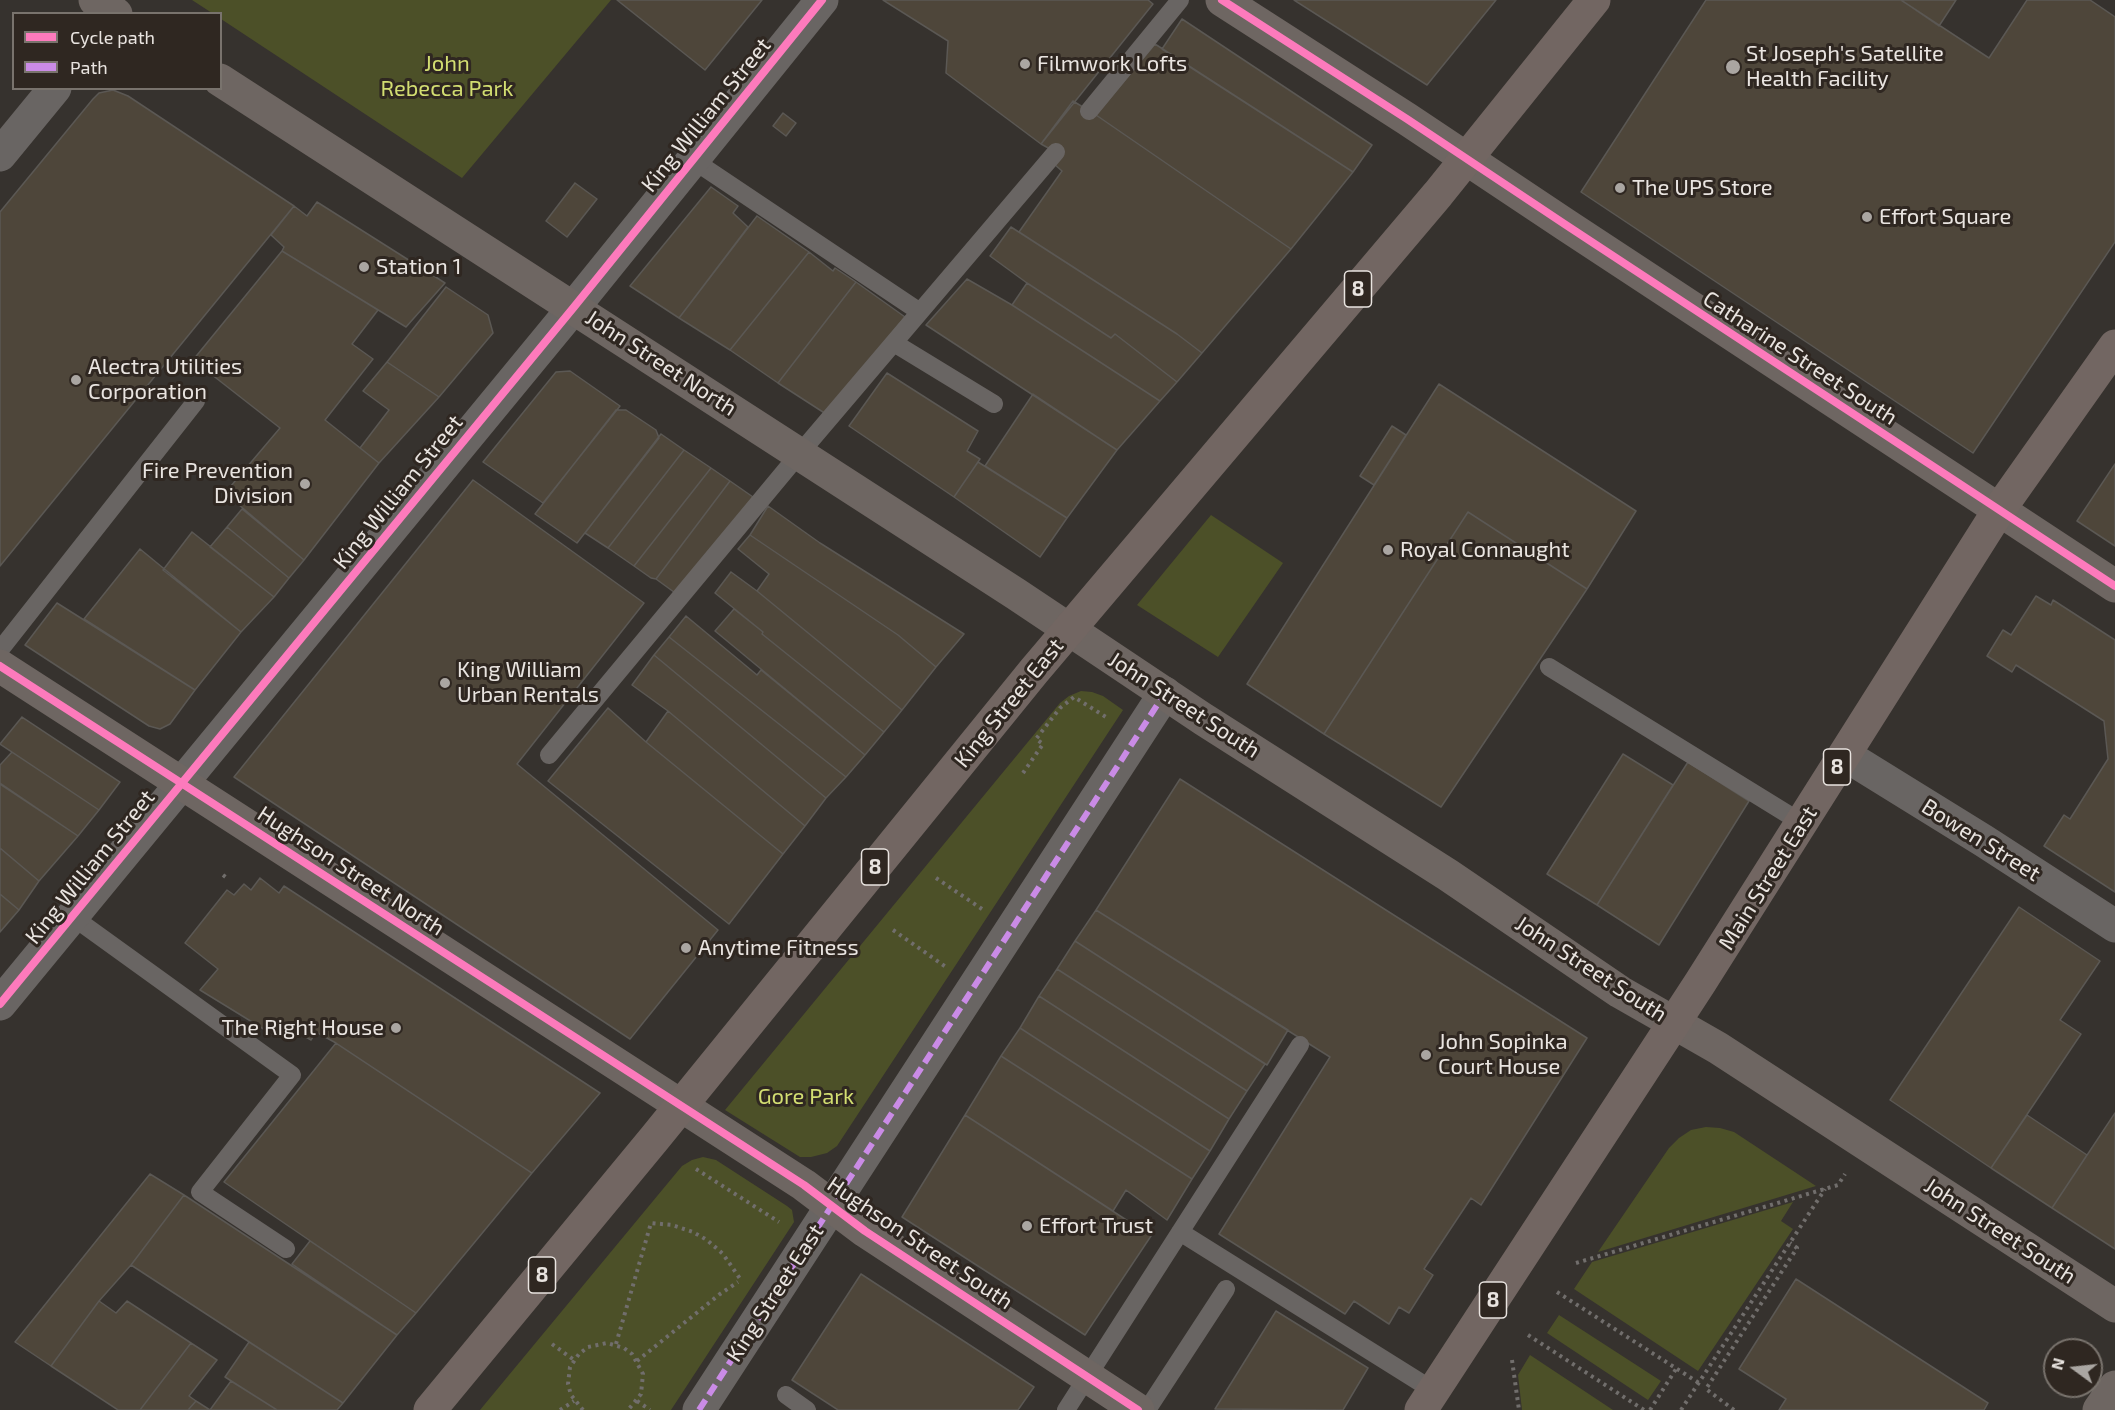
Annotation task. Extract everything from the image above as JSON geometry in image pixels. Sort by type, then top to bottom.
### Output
[{"type":"main road","name":"King Street East","points":[[430,1410],[1069,629],[1467,159],[1594,0]]},
{"type":"main road","name":"Main Street East","points":[[1427,1400],[1674,1023],[1999,510],[2115,346]]},
{"type":"street","points":[[95,0],[114,12]]},
{"type":"street","points":[[117,12],[127,0]]},
{"type":"street","name":"King William Street","points":[[0,1004],[574,307],[822,0]]},
{"type":"street","name":"Catharine Street South","points":[[1222,0],[2115,586]]},
{"type":"street","name":"John Street North","points":[[222,81],[1069,629]]},
{"type":"street","points":[[0,155],[53,90]]},
{"type":"street","name":"John Street South","points":[[1069,629],[1448,875],[1620,992],[1719,1048],[2115,1306]]},
{"type":"street","name":"Hughson Street North","points":[[0,666],[681,1106]]},
{"type":"street","name":"King Street East","points":[[699,1410],[1165,693]]},
{"type":"street","name":"Bowen Street","points":[[1845,755],[2115,926]]},
{"type":"street","name":"Hughson Street South","points":[[681,1106],[804,1185],[831,1206],[1138,1410]]},
{"type":"street","points":[[2099,1410],[2115,1387]]},
{"type":"lane","points":[[1089,111],[1180,0]]},
{"type":"lane","points":[[549,755],[800,453],[1056,152]]},
{"type":"lane","points":[[693,160],[920,312]]},
{"type":"lane","points":[[894,343],[994,404]]},
{"type":"lane","points":[[0,650],[196,401]]},
{"type":"lane","points":[[1549,667],[1802,823]]},
{"type":"lane","points":[[73,917],[93,934],[292,1075],[200,1192],[286,1249]]},
{"type":"lane","points":[[1066,1410],[1300,1045]]},
{"type":"lane","points":[[1180,1232],[1427,1400]]},
{"type":"lane","points":[[1147,1410],[1226,1289]]},
{"type":"lane","points":[[786,1395],[807,1410]]},
{"type":"path","points":[[1023,773],[1042,744],[1036,738],[1060,708],[1074,697],[1111,720]]},
{"type":"path","points":[[936,878],[985,911]]},
{"type":"path","points":[[893,930],[947,968]]},
{"type":"path","points":[[1576,1263],[1838,1185],[1866,1143]]},
{"type":"path","points":[[696,1169],[779,1223]]},
{"type":"path","points":[[1682,1410],[1825,1188]]},
{"type":"path","points":[[616,1344],[651,1223],[672,1225],[693,1232],[707,1240],[723,1254],[741,1280],[720,1294],[637,1361]]},
{"type":"path","points":[[1734,1410],[1706,1389],[1797,1248],[1790,1243]]},
{"type":"path","points":[[1557,1292],[1699,1383]]},
{"type":"path","points":[[1528,1335],[1644,1410]]},
{"type":"path","points":[[552,1344],[574,1360]]},
{"type":"path","points":[[583,1410],[574,1401],[568,1384],[568,1376],[574,1360],[588,1347],[596,1344],[616,1344],[624,1348],[637,1361],[643,1385],[637,1401],[628,1410]]},
{"type":"path","points":[[1512,1360],[1519,1410]]},
{"type":"path","points":[[1650,1410],[1676,1369]]},
{"type":"path","points":[[560,1410],[574,1401]]},
{"type":"path","points":[[637,1401],[650,1410]]},
{"type":"green space","name":"John Rebecca Park","points":[[192,0],[611,0],[462,178],[222,20],[222,12],[210,12]]},
{"type":"green space","points":[[1211,515],[1283,563],[1218,657],[1137,605]]},
{"type":"green space","name":"Gore Park","points":[[1081,691],[1103,696],[1123,710],[837,1146],[827,1153],[800,1157],[725,1110],[1060,703]]},
{"type":"green space","points":[[1706,1127],[1734,1132],[1816,1186],[1598,1252],[1669,1148],[1691,1130]]},
{"type":"green space","name":"Gore Park","points":[[703,1157],[716,1160],[787,1206],[792,1210],[794,1222],[671,1410],[480,1410],[682,1166]]},
{"type":"green space","points":[[1793,1202],[1781,1221],[1793,1229],[1698,1371],[1574,1289],[1592,1262]]},
{"type":"green space","points":[[1559,1315],[1661,1381],[1648,1400],[1547,1333]]},
{"type":"green space","points":[[1530,1355],[1613,1410],[1522,1410],[1518,1375]]},
{"type":"building","points":[[617,0],[762,0],[705,70]]},
{"type":"building","name":"Filmwork Lofts","points":[[883,0],[1148,0],[1153,4],[1041,144],[946,73],[948,41]]},
{"type":"building","points":[[1294,0],[1496,0],[1427,85]]},
{"type":"building","name":"Effort Square","points":[[1706,0],[1901,0],[1989,58],[2027,0],[2090,0],[2115,17],[2115,242],[1973,453],[1581,192]]},
{"type":"building","points":[[1901,0],[1956,0],[1939,26]]},
{"type":"building","points":[[1182,19],[1372,145],[1353,172],[1162,49]]},
{"type":"building","points":[[1155,44],[1353,172],[1291,249],[1096,115]]},
{"type":"building","name":"Alectra Utilities Corporation","points":[[113,90],[128,96],[294,206],[0,566],[0,212],[93,99],[99,93]]},
{"type":"building","points":[[1073,101],[1291,249],[1202,353],[1177,334],[1019,232],[1062,171],[1054,164],[1063,156],[1041,144]]},
{"type":"building","points":[[783,113],[796,123],[786,136],[773,126]]},
{"type":"building","points":[[575,183],[597,199],[567,237],[546,221]]},
{"type":"building","points":[[711,187],[738,206],[733,213],[748,227],[679,318],[630,286]]},
{"type":"building","name":"Station 1","points":[[317,202],[445,283],[406,327],[282,251],[284,247],[271,235],[294,206],[307,216]]},
{"type":"building","points":[[757,216],[809,252],[730,350],[679,318]]},
{"type":"building","points":[[1011,227],[1177,334],[1202,353],[1177,382],[1115,334],[1111,338],[990,256]]},
{"type":"building","points":[[282,251],[378,310],[352,344],[373,359],[325,420],[379,463],[304,560],[225,493],[280,428],[193,360]]},
{"type":"building","points":[[809,252],[833,271],[835,268],[856,282],[778,383],[730,350]]},
{"type":"building","points":[[967,279],[1012,305],[1160,401],[1117,450],[926,325]]},
{"type":"building","points":[[856,282],[905,317],[826,414],[778,383]]},
{"type":"building","points":[[1027,283],[1111,338],[1115,334],[1177,382],[1160,401],[1012,305]]},
{"type":"building","points":[[446,287],[488,315],[493,333],[439,397],[387,362]]},
{"type":"building","points":[[387,362],[439,397],[379,463],[360,448],[389,410],[363,391]]},
{"type":"building","points":[[570,371],[620,406],[543,503],[483,462],[556,372]]},
{"type":"building","points":[[887,373],[978,431],[967,451],[980,459],[954,497],[849,426]]},
{"type":"building","name":"Royal Connaught","points":[[1439,384],[1636,511],[1587,589],[1468,512],[1324,734],[1247,684]]},
{"type":"building","points":[[1033,394],[1117,450],[1067,518],[985,466]]},
{"type":"building","points":[[616,410],[626,410],[656,430],[659,438],[577,543],[535,514]]},
{"type":"building","points":[[1392,426],[1406,435],[1374,485],[1360,476]]},
{"type":"building","points":[[661,434],[684,450],[608,548],[585,533]]},
{"type":"building","points":[[684,450],[711,468],[634,566],[608,548]]},
{"type":"building","points":[[978,462],[1067,518],[1040,557],[954,497]]},
{"type":"building","points":[[2115,464],[2115,546],[2077,521]]},
{"type":"building","points":[[711,468],[730,481],[656,579],[651,578],[634,566]]},
{"type":"building","name":"King William Urban Rentals","points":[[473,480],[644,603],[517,764],[718,930],[630,1039],[234,777]]},
{"type":"building","points":[[730,481],[753,497],[678,595],[656,579]]},
{"type":"building","points":[[768,506],[820,543],[964,634],[936,667],[898,635],[750,535]]},
{"type":"building","points":[[242,509],[304,560],[289,578],[227,527]]},
{"type":"building","points":[[1468,512],[1587,589],[1441,807],[1324,734]]},
{"type":"building","points":[[227,527],[289,578],[274,597],[210,547]]},
{"type":"building","points":[[192,532],[274,597],[241,632],[163,570]]},
{"type":"building","points":[[750,535],[898,635],[936,667],[902,710],[757,591],[769,574],[738,549]]},
{"type":"building","points":[[140,549],[241,632],[195,690],[84,619]]},
{"type":"building","points":[[731,572],[902,710],[884,732],[762,634],[763,632],[715,593]]},
{"type":"building","points":[[2036,596],[2051,605],[2053,600],[2115,640],[2115,892],[2044,846],[2064,815],[2070,819],[2108,759],[2104,721],[2016,665],[2012,672],[1987,656],[2003,630],[2011,635]]},
{"type":"building","points":[[57,603],[195,690],[170,724],[160,729],[149,726],[25,645]]},
{"type":"building","points":[[734,609],[884,732],[865,755],[715,631]]},
{"type":"building","points":[[686,616],[757,675],[761,670],[865,755],[846,777],[669,637]]},
{"type":"building","points":[[669,637],[846,777],[826,798],[654,655]]},
{"type":"building","points":[[654,655],[826,798],[805,826],[668,711],[632,685]]},
{"type":"building","points":[[608,708],[783,854],[729,924],[548,781]]},
{"type":"building","points":[[668,711],[805,826],[783,854],[646,742]]},
{"type":"building","points":[[22,717],[120,782],[99,810],[0,744]]},
{"type":"building","points":[[12,752],[99,810],[78,836],[0,783],[0,765]]},
{"type":"building","points":[[1623,754],[1673,785],[1597,905],[1547,874]]},
{"type":"building","points":[[1688,762],[1749,801],[1659,945],[1597,905]]},
{"type":"building","points":[[1180,779],[1587,1038],[1481,1205],[1471,1198],[1424,1269],[1433,1275],[1409,1313],[1399,1307],[1389,1324],[1354,1301],[1345,1314],[1219,1234],[1330,1057],[1096,910]]},
{"type":"building","points":[[0,784],[78,836],[39,881],[0,848]]},
{"type":"building","points":[[0,848],[39,881],[19,910],[0,894]]},
{"type":"building","name":"The Right House","points":[[260,878],[279,893],[284,886],[600,1093],[532,1173],[336,1043],[316,1032],[311,1040],[284,1024],[275,1036],[200,990],[218,969],[185,943],[227,890],[234,895],[244,884],[251,890]]},
{"type":"building","points":[[0,894],[19,910],[0,932]]},
{"type":"building","points":[[2019,907],[2100,961],[2060,1020],[2081,1034],[1991,1168],[1890,1100]]},
{"type":"building","points":[[1096,910],[1288,1030],[1267,1065],[1075,941]]},
{"type":"building","points":[[1075,941],[1265,1064],[1247,1091],[1057,969]]},
{"type":"building","points":[[1057,969],[1247,1091],[1229,1119],[1039,996]]},
{"type":"building","points":[[1039,996],[1229,1119],[1210,1151],[1020,1028]]},
{"type":"building","points":[[1020,1028],[1210,1151],[1192,1179],[1001,1056]]},
{"type":"building","points":[[336,1043],[532,1173],[416,1313],[224,1182]]},
{"type":"building","points":[[1001,1056],[1192,1179],[1167,1220],[1126,1190],[1113,1211],[965,1115]]},
{"type":"building","points":[[2115,1113],[2115,1249],[2052,1208]]},
{"type":"building","name":"Effort Trust","points":[[965,1115],[1151,1236],[1085,1335],[902,1217]]},
{"type":"building","points":[[2027,1115],[2087,1155],[2052,1208],[1991,1168]]},
{"type":"building","points":[[150,1174],[184,1195],[131,1265],[99,1301],[51,1366],[15,1342]]},
{"type":"building","points":[[184,1195],[397,1335],[343,1403],[131,1265]]},
{"type":"building","points":[[310,1241],[416,1313],[397,1335],[292,1264]]},
{"type":"building","points":[[861,1274],[1034,1387],[1018,1410],[838,1410],[792,1380]]},
{"type":"building","points":[[1796,1279],[1988,1403],[1984,1410],[1779,1410],[1786,1399],[1739,1369]]},
{"type":"building","points":[[99,1301],[116,1313],[127,1301],[191,1343],[140,1410],[118,1410],[51,1366]]},
{"type":"building","points":[[1276,1311],[1368,1368],[1343,1410],[1215,1409]]},
{"type":"building","points":[[249,1342],[343,1403],[337,1410],[277,1410],[225,1377]]},
{"type":"building","points":[[191,1343],[217,1360],[189,1396],[196,1401],[188,1410],[140,1410]]},
{"type":"building","points":[[231,1381],[277,1410],[210,1410]]},
{"type":"building","points":[[196,1401],[210,1410],[188,1410]]},
{"type":"marked path","points":[[699,1410],[1165,693]]},
{"type":"cycle path","points":[[0,1004],[574,307],[822,0]]},
{"type":"cycle path","points":[[1222,0],[1407,119],[2115,586]]},
{"type":"cycle path","points":[[0,666],[804,1185],[865,1231],[1138,1410]]},
{"type":"place","name":"Filmwork Lofts","points":[[1025,64]]},
{"type":"place","name":"St Joseph's Satellite Health Facility","points":[[1733,67]]},
{"type":"place","name":"The UPS Store","points":[[1620,188]]},
{"type":"place","name":"Effort Square","points":[[1867,217]]},
{"type":"place","name":"Station 1","points":[[364,267]]},
{"type":"place","name":"Alectra Utilities Corporation","points":[[76,380]]},
{"type":"place","name":"Fire Prevention Division","points":[[305,484]]},
{"type":"place","name":"Royal Connaught","points":[[1388,550]]},
{"type":"place","name":"King William Urban Rentals","points":[[445,683]]},
{"type":"place","name":"Anytime Fitness","points":[[686,948]]},
{"type":"place","name":"The Right House","points":[[396,1028]]},
{"type":"place","name":"John Sopinka Court House","points":[[1426,1055]]},
{"type":"place","name":"Effort Trust","points":[[1027,1226]]}]
